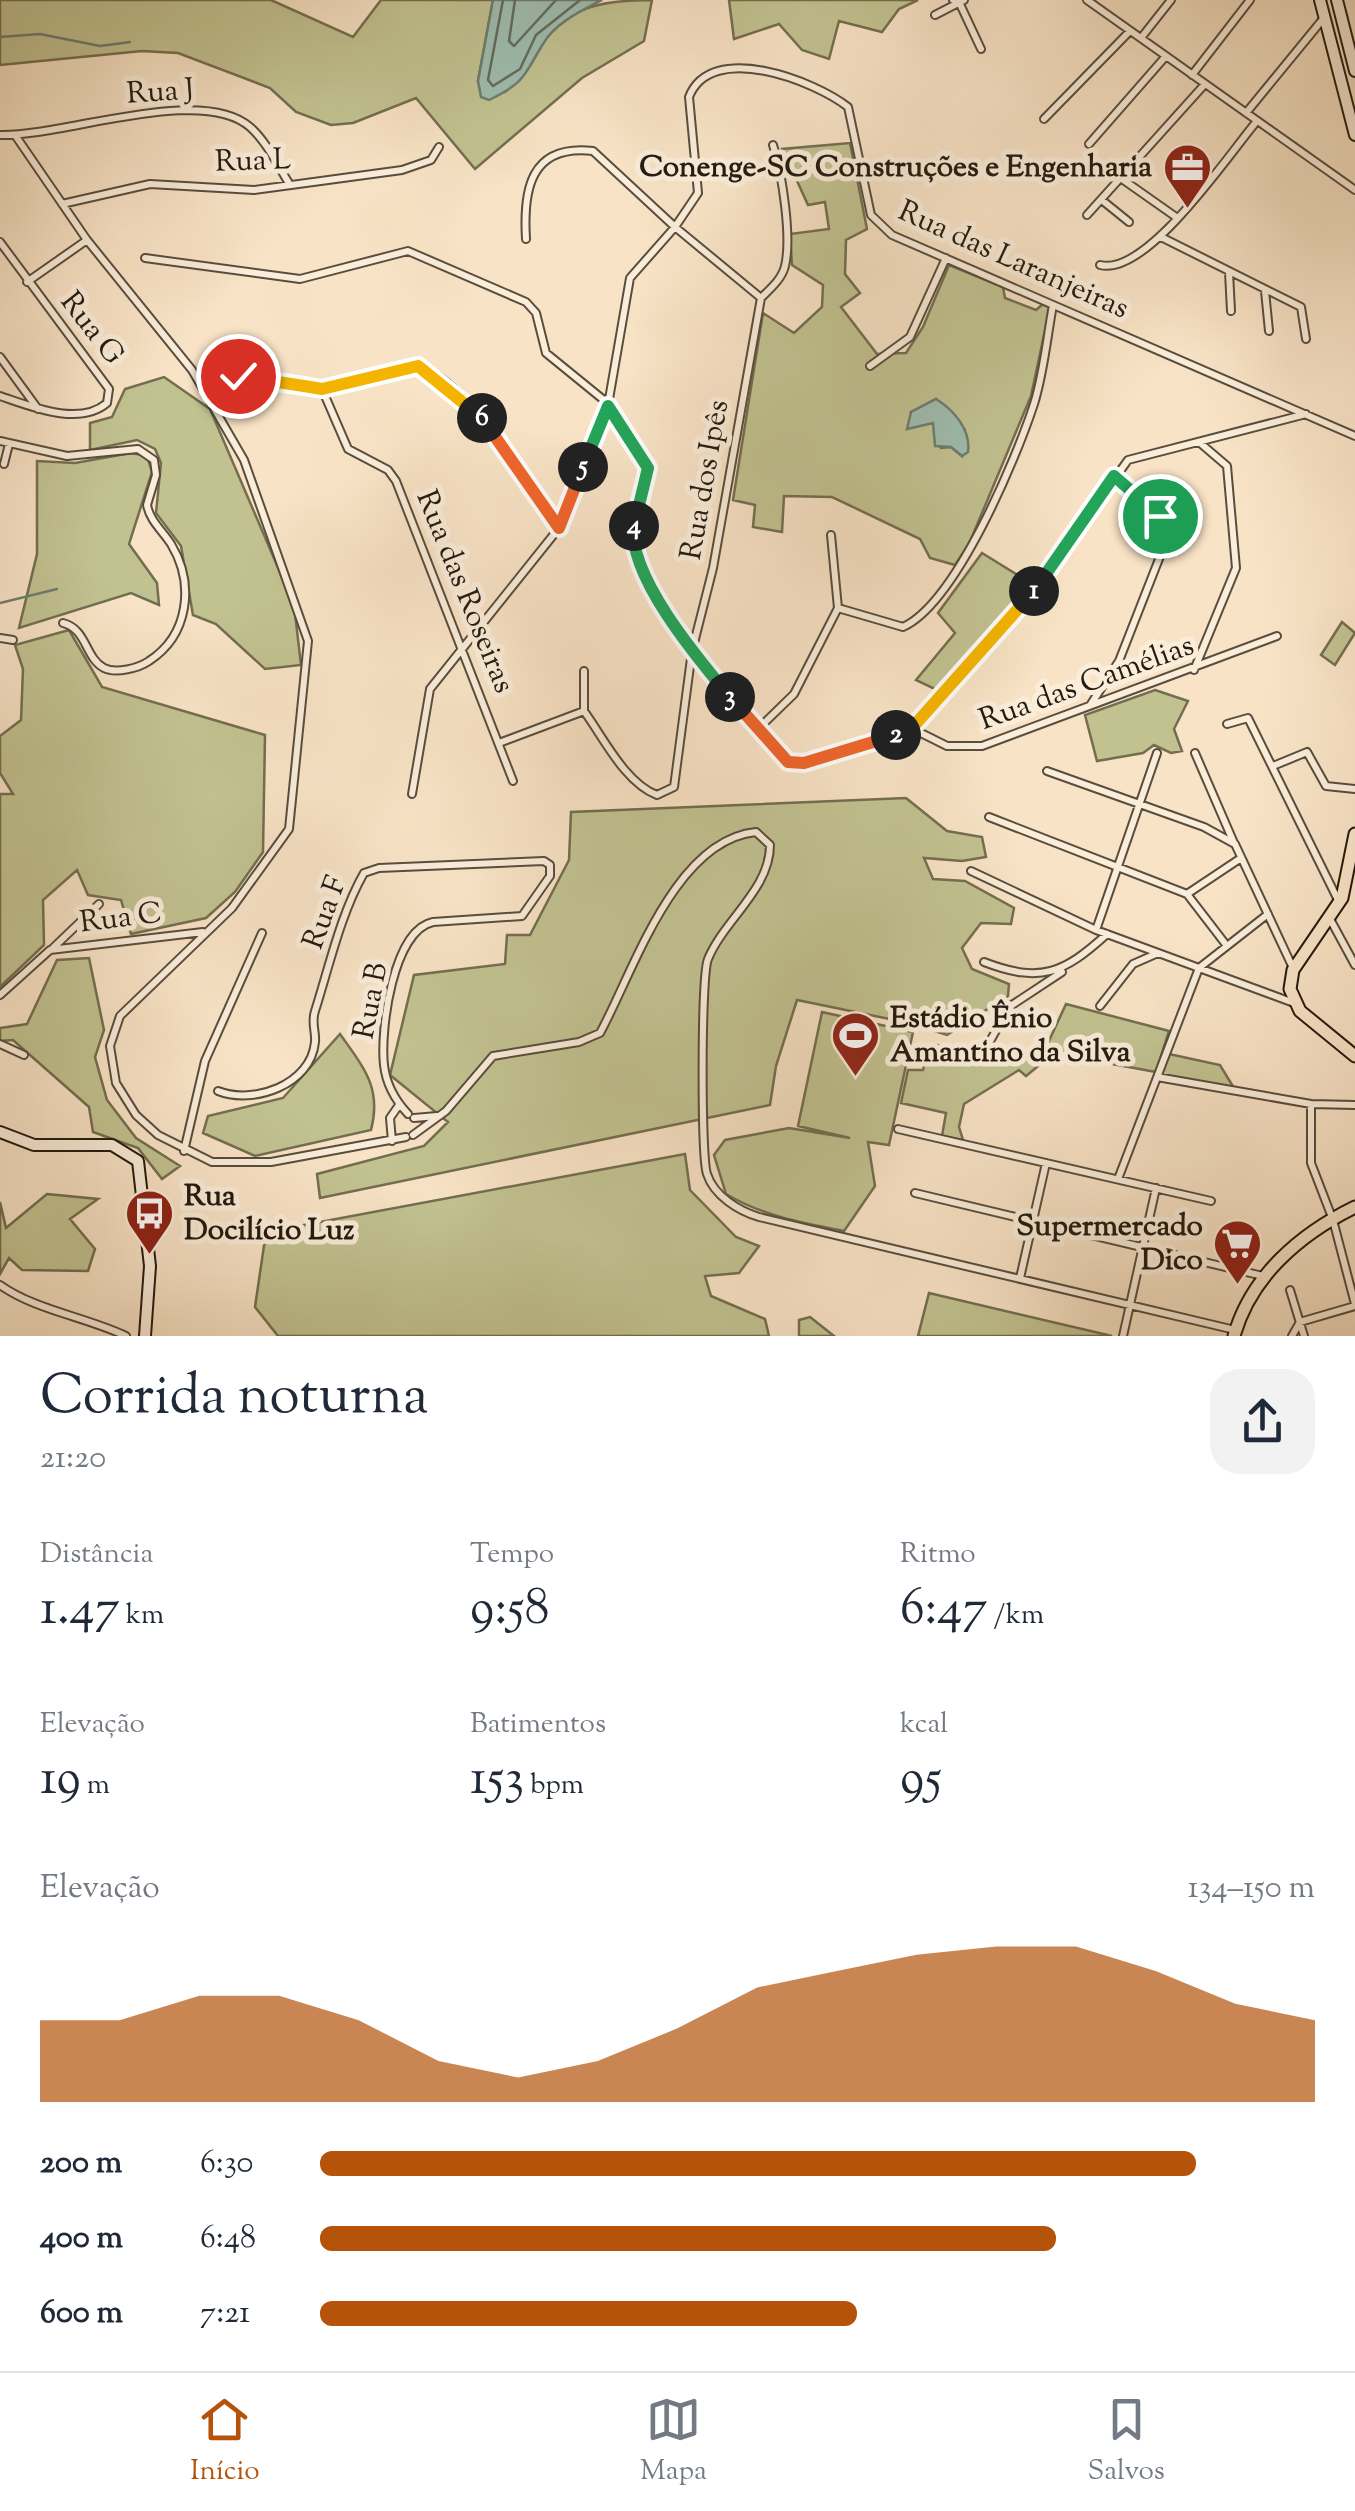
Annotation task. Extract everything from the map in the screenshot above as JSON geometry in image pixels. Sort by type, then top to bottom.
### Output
[{"type":"main road","points":[[1320,0],[1355,135]]},
{"type":"main road","points":[[1337,0],[1355,70]]},
{"type":"main road","points":[[1355,834],[1340,904],[1293,970],[1294,1003],[1355,1056]]},
{"type":"main road","points":[[0,1132],[28,1145],[112,1146],[138,1161],[150,1266],[145,1336]]},
{"type":"main road","points":[[1235,1333],[1248,1298],[1264,1276],[1355,1207]]},
{"type":"street","points":[[1087,0],[1355,190]]},
{"type":"street","points":[[1141,38],[1170,0]]},
{"type":"street","points":[[1192,75],[1250,0]]},
{"type":"street","points":[[935,15],[959,1],[981,49]]},
{"type":"street","points":[[1246,113],[1324,18]]},
{"type":"street","points":[[1044,118],[1130,31]]},
{"type":"street","points":[[1090,144],[1166,56]]},
{"type":"street","name":"Rua das Laranjeiras","points":[[412,794],[430,689],[559,528],[608,406],[630,278],[675,228],[700,186],[691,91],[708,77],[751,66],[848,106],[876,223],[946,258],[1355,436]]},
{"type":"street","points":[[1088,216],[1206,84]]},
{"type":"street","name":"Rua J","points":[[0,135],[147,114],[229,114],[252,128],[290,184]]},
{"type":"street","points":[[1100,264],[1121,265],[1161,238],[1257,121]]},
{"type":"street","points":[[14,135],[87,240],[192,370],[244,460],[308,640],[289,828],[232,908],[120,1016],[110,1046],[111,1068],[128,1105],[158,1135],[212,1162],[258,1164],[326,1148],[410,1136],[438,1116],[493,1056],[579,1042],[600,1034],[666,900],[731,839],[756,832],[770,845],[766,869],[722,932],[703,972],[705,1159],[711,1182],[731,1203],[759,1218],[1235,1333]]},
{"type":"street","name":"Rua dos Ipês","points":[[584,711],[629,775],[651,794],[669,792],[679,768],[692,651],[714,568],[762,298],[781,276],[786,262],[781,178],[773,145]]},
{"type":"street","name":"Rua L","points":[[62,204],[150,184],[254,190],[402,170],[430,160],[439,147]]},
{"type":"street","points":[[526,239],[524,206],[530,180],[544,162],[577,150],[600,154],[675,228],[762,298]]},
{"type":"street","points":[[1122,179],[1176,217]]},
{"type":"street","points":[[1103,201],[1130,222]]},
{"type":"street","points":[[1161,238],[1301,307],[1306,339]]},
{"type":"street","points":[[26,283],[87,240]]},
{"type":"street","name":"Rua G","points":[[0,242],[26,283],[109,389],[106,403],[96,410],[39,410],[0,396]]},
{"type":"street","points":[[145,258],[300,279],[400,252],[418,253],[526,302],[536,313],[546,353],[608,406],[648,468],[635,515],[634,552],[692,651],[780,757],[796,764],[912,728],[1024,604],[1128,460],[1306,414]]},
{"type":"street","points":[[870,366],[910,337],[946,258]]},
{"type":"street","points":[[1230,272],[1231,310]]},
{"type":"street","points":[[1265,289],[1269,331]]},
{"type":"street","points":[[838,608],[902,627],[916,620],[954,572],[982,526],[1033,406],[1053,305]]},
{"type":"street","points":[[0,357],[39,410]]},
{"type":"street","points":[[238,376],[322,389],[410,366],[426,369],[477,412],[559,528]]},
{"type":"street","name":"Rua das Roseiras","points":[[322,389],[352,454],[392,474],[512,780]]},
{"type":"street","points":[[0,441],[67,456],[138,448],[154,460],[156,475],[147,504],[178,560],[186,611],[182,626],[147,663],[114,670],[100,664],[77,630],[64,624]]},
{"type":"street","points":[[1194,670],[1229,590],[1237,559],[1227,466],[1198,441]]},
{"type":"street","points":[[4,464],[10,444]]},
{"type":"street","points":[[1089,706],[1105,689],[1119,661],[1168,536],[1160,516],[1114,476]]},
{"type":"street","points":[[757,730],[794,694],[838,608],[830,535]]},
{"type":"street","name":"Rua das Camélias","points":[[912,728],[941,744],[974,748],[1194,670],[1277,636]]},
{"type":"street","points":[[0,638],[12,640]]},
{"type":"street","points":[[499,743],[584,711],[584,671]]},
{"type":"street","points":[[1227,724],[1248,718],[1340,904]]},
{"type":"street","points":[[1273,766],[1307,752],[1326,786],[1355,789]]},
{"type":"street","points":[[1096,930],[1157,753]]},
{"type":"street","points":[[1195,753],[1293,970]]},
{"type":"street","points":[[1046,771],[1140,803],[1234,844]]},
{"type":"street","points":[[989,817],[1187,894],[1227,946]]},
{"type":"street","points":[[1187,894],[1241,858]]},
{"type":"street","name":"Rua F","points":[[218,1091],[239,1096],[261,1093],[289,1082],[304,1068],[315,1041],[315,1011],[364,872],[531,860],[550,865],[550,876]]},
{"type":"street","points":[[971,872],[1096,930],[1294,1003]]},
{"type":"street","name":"Rua B","points":[[438,1116],[411,1116],[399,1104],[388,1083],[383,1048],[392,984],[417,928],[433,922],[514,920],[522,916],[550,876]]},
{"type":"street","points":[[50,950],[99,904]]},
{"type":"street","points":[[1118,1179],[1199,968],[1268,914]]},
{"type":"street","points":[[1330,918],[1355,965]]},
{"type":"street","name":"Rua C","points":[[0,995],[50,950],[204,932]]},
{"type":"street","points":[[184,1151],[205,1061],[262,933]]},
{"type":"street","points":[[989,1043],[1009,1007],[1107,934]]},
{"type":"street","points":[[1100,1006],[1133,964],[1159,953]]},
{"type":"street","points":[[984,962],[1035,974],[1066,968]]},
{"type":"street","points":[[0,1044],[24,1054]]},
{"type":"street","points":[[1157,1076],[1311,1104],[1355,1106]]},
{"type":"street","points":[[392,1141],[390,1118],[399,1104]]},
{"type":"street","points":[[1292,1336],[1300,1322],[1355,1305],[1333,1220],[1311,1163],[1311,1104]]},
{"type":"street","points":[[898,1130],[1211,1200]]},
{"type":"street","points":[[1020,1278],[1046,1163]]},
{"type":"street","points":[[1123,1336],[1156,1188]]},
{"type":"street","points":[[915,1194],[1264,1276]]},
{"type":"street","points":[[0,1285],[17,1298],[45,1304],[126,1336]]},
{"type":"street","points":[[1290,1290],[1304,1336]]},
{"type":"green space","points":[[0,0],[271,0],[353,37],[381,0],[493,0],[478,81],[505,92],[564,21],[606,3],[652,0],[644,41],[582,78],[475,169],[416,98],[353,123],[331,125],[296,112],[270,88],[178,53],[142,51],[0,65]]},
{"type":"green space","points":[[729,0],[918,0],[899,9],[882,32],[839,21],[829,59],[802,50],[779,24],[734,39]]},
{"type":"green space","points":[[850,143],[867,229],[846,240],[845,274],[860,293],[841,307],[877,354],[906,353],[923,327],[949,265],[1003,287],[1005,298],[1036,310],[1043,304],[1050,307],[1031,396],[969,544],[955,565],[930,558],[920,539],[832,497],[784,496],[782,532],[753,527],[755,505],[733,500],[763,313],[794,333],[822,307],[823,285],[792,265],[790,234],[829,229],[825,202],[808,205],[793,172],[785,172],[782,149]],"holes":[[[936,399],[965,430],[962,456],[951,447],[941,448],[933,423],[918,424],[911,412]]]},
{"type":"green space","points":[[164,377],[210,409],[294,605],[301,665],[265,669],[216,624],[193,615],[181,546],[156,513],[161,463],[155,449],[137,440],[90,450],[90,423],[112,417],[125,389]]},
{"type":"green space","points":[[131,453],[147,456],[152,472],[129,544],[157,583],[159,605],[131,593],[19,628],[37,554],[37,461],[75,463]]},
{"type":"green space","points":[[982,553],[1032,584],[939,691],[916,680],[955,633],[938,613]]},
{"type":"green space","points":[[1342,622],[1355,633],[1335,665],[1321,655]]},
{"type":"green space","points":[[69,630],[102,687],[265,735],[263,852],[235,892],[206,918],[131,934],[121,900],[88,895],[77,870],[43,900],[44,945],[0,987],[0,794],[13,794],[0,773],[0,736],[21,720],[23,669],[15,645]]},
{"type":"green space","points":[[1155,690],[1188,701],[1174,729],[1182,751],[1171,753],[1154,745],[1143,753],[1097,761],[1085,715]]},
{"type":"green space","points":[[906,798],[947,831],[982,837],[986,857],[962,861],[924,858],[933,879],[965,881],[1014,908],[1011,924],[981,923],[962,948],[972,969],[1009,984],[1008,996],[947,1035],[909,1023],[797,1000],[776,1066],[770,1105],[320,1198],[317,1174],[424,1146],[448,1122],[390,1075],[414,975],[505,964],[507,935],[530,935],[569,860],[571,812]]},
{"type":"green space","points":[[89,958],[104,1030],[95,1057],[107,1100],[136,1138],[180,1166],[162,1179],[138,1148],[93,1132],[89,1107],[13,1040],[0,1041],[0,1028],[27,1024],[57,960]]},
{"type":"green space","points":[[1066,1004],[1169,1031],[1156,1072],[1063,1055],[1055,1060],[1049,1057],[1026,1076],[1019,1070],[964,1104],[959,1127],[963,1140],[942,1136],[946,1113],[901,1103],[908,1070],[923,1070],[927,1053],[937,1045],[1035,1058],[1039,1042],[1048,1043]]},
{"type":"green space","points":[[822,1012],[913,1032],[889,1145],[868,1142],[875,1186],[844,1231],[769,1213],[726,1194],[714,1155],[725,1140],[789,1128],[850,1138],[798,1126]]},
{"type":"green space","points":[[340,1034],[369,1079],[374,1102],[371,1130],[255,1156],[203,1133],[208,1116],[283,1098]]},
{"type":"green space","points":[[1169,1054],[1220,1065],[1234,1088],[1161,1075]]},
{"type":"green space","points":[[685,1154],[690,1190],[736,1237],[759,1246],[739,1273],[705,1276],[711,1296],[765,1319],[769,1336],[278,1336],[255,1307],[266,1232]]},
{"type":"green space","points":[[47,1194],[98,1199],[70,1219],[95,1249],[88,1271],[22,1270],[9,1258],[0,1274],[0,1202],[6,1228]]},
{"type":"green space","points":[[929,1293],[1112,1336],[918,1336]]},
{"type":"green space","points":[[810,1317],[834,1336],[799,1336],[799,1320]]},
{"type":"water","points":[[493,0],[602,0],[554,30],[522,77],[489,100],[481,97],[478,81]]},
{"type":"water","points":[[936,399],[964,428],[968,452],[962,456],[951,447],[935,446],[933,423],[907,429],[911,412]]},
{"type":"waterway","points":[[0,37],[40,34],[100,46],[130,42]]},
{"type":"waterway","points":[[0,603],[57,589]]},
{"type":"place","name":"Conenge-SC Construções e Engenharia","points":[[1187,210]]},
{"type":"place","name":"Estádio Ênio Amantino da Silva","points":[[855,1078]]},
{"type":"place","name":"Rua Docilício Luz","points":[[149,1256]]},
{"type":"place","name":"Supermercado Dico","points":[[1238,1286]]},
{"type":"route","points":[[238,376],[322,389],[410,366],[426,369],[484,420],[559,528],[608,406],[648,468],[632,536],[642,568],[692,651],[780,757],[796,764],[912,728],[1024,604],[1114,476],[1160,516]]}]
